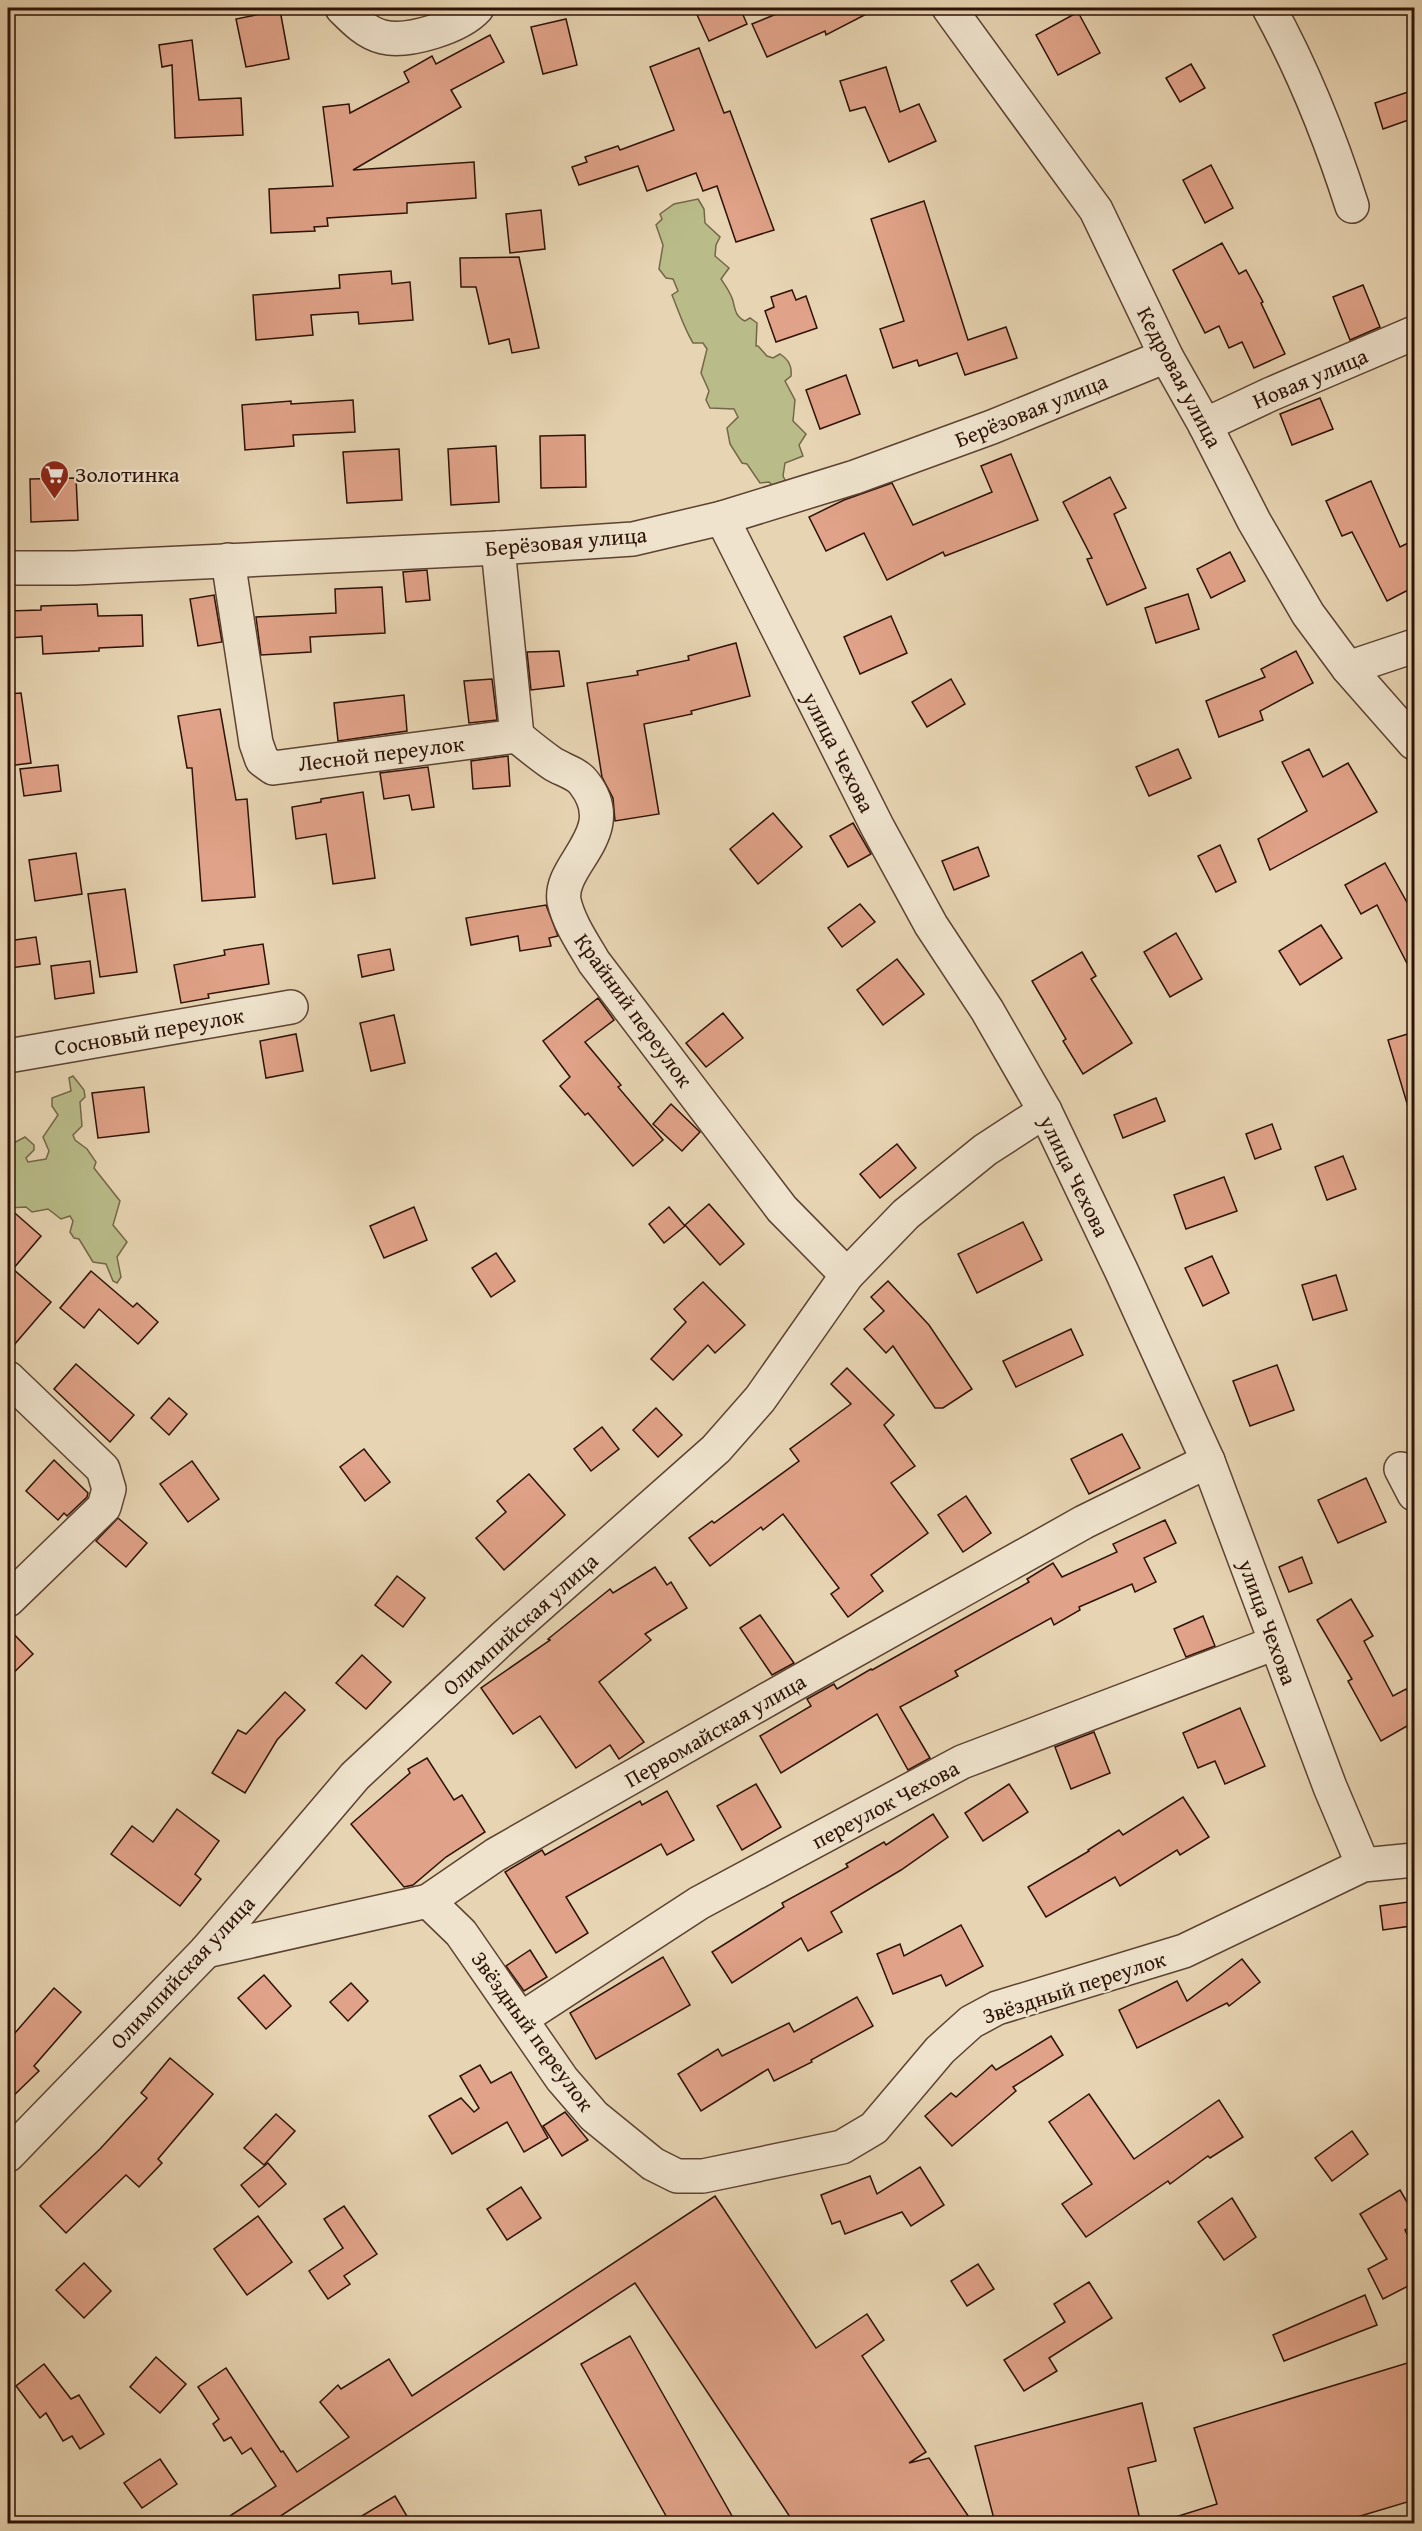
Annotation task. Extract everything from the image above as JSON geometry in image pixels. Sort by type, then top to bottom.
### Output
[{"type":"street","points":[[342,8],[360,25],[382,37],[407,38],[449,26],[471,15],[477,8]]},
{"type":"street","name":"Кедровая улица","points":[[949,8],[1096,210],[1166,356],[1205,425],[1254,521],[1308,614],[1348,668],[1414,743]]},
{"type":"street","points":[[1269,8],[1306,79],[1333,145],[1352,206]]},
{"type":"street","name":"Новая улица","points":[[1205,425],[1414,333]]},
{"type":"street","name":"Берёзовая улица","points":[[8,568],[75,568],[498,548],[633,539],[722,518],[897,461],[992,427],[1166,356]]},
{"type":"street","name":"улица Чехова","points":[[722,518],[878,828],[931,926],[987,1010],[1044,1111],[1121,1270],[1208,1461],[1275,1643],[1363,1865]]},
{"type":"street","points":[[498,548],[517,736]]},
{"type":"street","name":"Лесной переулок","points":[[228,560],[256,743],[262,760],[273,768],[517,736]]},
{"type":"street","points":[[1348,668],[1414,646]]},
{"type":"street","name":"Крайний переулок","points":[[517,736],[555,765],[582,780],[593,796],[597,818],[589,844],[569,878],[564,899],[575,930],[594,962],[782,1209],[847,1275]]},
{"type":"street","name":"Сосновый переулок","points":[[8,1056],[291,1007]]},
{"type":"street","name":"Олимпийская улица","points":[[8,2156],[206,1951],[355,1776],[505,1636],[716,1449],[760,1399],[847,1275],[906,1214],[985,1150],[1044,1111]]},
{"type":"street","points":[[8,1378],[103,1468],[109,1489],[104,1507],[8,1600]]},
{"type":"street","name":"Первомайская улица","points":[[206,1951],[428,1901],[495,1855],[803,1679],[1084,1522],[1208,1461]]},
{"type":"street","name":"переулок Чехова","points":[[521,2019],[699,1903],[962,1762],[1275,1643]]},
{"type":"street","name":"Звёздный переулок","points":[[428,1901],[461,1932],[562,2079],[594,2116],[653,2164],[676,2176],[703,2176],[842,2147],[874,2128],[940,2050],[971,2022],[997,2008],[1184,1951],[1363,1865],[1414,1860]]},
{"type":"green space","points":[[698,199],[704,209],[705,223],[720,237],[716,245],[715,256],[729,268],[721,279],[731,295],[737,315],[745,321],[750,318],[757,323],[756,346],[767,356],[773,358],[780,354],[790,366],[791,376],[785,381],[795,400],[793,421],[806,434],[799,445],[803,456],[785,463],[783,476],[785,480],[775,488],[769,482],[760,483],[747,464],[742,463],[730,444],[727,428],[738,417],[734,409],[710,408],[706,400],[709,391],[701,373],[707,349],[703,343],[693,343],[672,295],[678,291],[673,279],[666,278],[659,269],[663,245],[656,225],[662,219],[660,214],[674,204]]},
{"type":"green space","points":[[73,1076],[84,1090],[85,1097],[80,1102],[82,1126],[73,1135],[75,1140],[87,1149],[96,1162],[94,1168],[120,1201],[113,1225],[127,1242],[117,1257],[121,1277],[117,1283],[113,1281],[106,1264],[93,1262],[79,1239],[74,1238],[70,1232],[73,1221],[70,1216],[61,1219],[48,1209],[32,1212],[26,1207],[8,1208],[8,1146],[25,1137],[34,1145],[34,1150],[26,1158],[28,1162],[46,1159],[49,1151],[43,1137],[58,1115],[52,1106],[52,1098],[71,1091],[69,1078]]},
{"type":"building","points":[[694,8],[740,8],[747,24],[709,41]]},
{"type":"building","points":[[791,8],[878,8],[826,35],[825,31],[767,57],[752,24]]},
{"type":"building","points":[[280,10],[289,59],[246,67],[236,19]]},
{"type":"building","points":[[1078,12],[1100,53],[1058,75],[1036,35]]},
{"type":"building","points":[[566,19],[577,65],[543,74],[531,27]]},
{"type":"building","points":[[490,35],[504,62],[451,90],[461,107],[353,170],[474,162],[476,198],[407,203],[407,213],[327,218],[328,226],[314,227],[315,231],[271,233],[269,189],[333,186],[323,107],[349,104],[350,113],[409,82],[404,72],[432,56],[436,64]]},
{"type":"building","points":[[192,40],[199,100],[241,98],[243,135],[175,138],[172,65],[162,67],[159,45]]},
{"type":"building","points":[[699,48],[724,113],[730,111],[774,230],[736,242],[717,186],[703,191],[696,173],[647,191],[638,166],[579,185],[572,167],[587,162],[585,157],[618,146],[620,150],[674,130],[650,67]]},
{"type":"building","points":[[1191,64],[1205,88],[1180,102],[1166,78]]},
{"type":"building","points":[[886,67],[900,112],[919,104],[936,141],[889,162],[865,107],[850,111],[840,81]]},
{"type":"building","points":[[1408,92],[1414,118],[1383,129],[1375,103]]},
{"type":"building","points":[[1211,165],[1233,208],[1205,223],[1183,180]]},
{"type":"building","points":[[924,201],[968,340],[1006,327],[1017,358],[965,375],[957,353],[919,366],[917,360],[893,368],[880,329],[904,321],[871,219]]},
{"type":"building","points":[[541,210],[545,249],[510,253],[506,214]]},
{"type":"building","points":[[1222,243],[1239,274],[1246,270],[1263,302],[1261,303],[1285,354],[1254,368],[1242,342],[1229,348],[1219,326],[1205,333],[1173,270]]},
{"type":"building","points":[[519,257],[539,348],[512,353],[509,339],[489,344],[476,287],[461,287],[460,258]]},
{"type":"building","points":[[391,271],[392,284],[410,282],[413,320],[359,324],[358,312],[311,315],[313,335],[256,340],[253,295],[340,288],[339,275]]},
{"type":"building","points":[[1363,285],[1380,327],[1350,340],[1333,297]]},
{"type":"building","points":[[792,290],[796,300],[806,296],[817,328],[776,342],[765,311],[774,307],[771,297]]},
{"type":"building","points":[[846,375],[860,414],[820,429],[806,390]]},
{"type":"building","points":[[1320,398],[1333,429],[1292,445],[1280,414]]},
{"type":"building","points":[[353,400],[355,432],[293,435],[294,446],[245,450],[242,405]]},
{"type":"building","points":[[585,435],[586,487],[541,488],[540,436]]},
{"type":"building","points":[[496,446],[499,502],[451,505],[448,449]]},
{"type":"building","points":[[399,449],[402,500],[347,503],[343,452]]},
{"type":"building","points":[[1011,454],[1038,520],[945,556],[943,552],[887,580],[864,533],[826,551],[809,517],[844,500],[892,483],[913,525],[992,492],[981,466]]},
{"type":"building","points":[[1110,477],[1126,508],[1114,514],[1146,588],[1107,605],[1087,559],[1092,558],[1063,502]]},
{"type":"building","name":"Золотинка","points":[[76,478],[78,520],[31,522],[30,479]]},
{"type":"building","points":[[1371,481],[1400,547],[1414,540],[1414,587],[1387,601],[1352,532],[1342,536],[1326,501]]},
{"type":"building","points":[[1230,552],[1245,581],[1211,598],[1197,569]]},
{"type":"building","points":[[427,570],[430,600],[406,602],[403,572]]},
{"type":"building","points":[[382,587],[385,633],[310,637],[311,652],[261,655],[256,617],[336,613],[335,589]]},
{"type":"building","points":[[1188,594],[1199,629],[1156,643],[1145,608]]},
{"type":"building","points":[[214,595],[222,642],[198,646],[190,599]]},
{"type":"building","points":[[97,604],[98,616],[142,615],[143,646],[43,654],[42,636],[8,638],[8,611],[41,610],[41,606]]},
{"type":"building","points":[[891,616],[907,653],[860,674],[844,637]]},
{"type":"building","points":[[736,643],[750,696],[691,711],[692,714],[644,724],[659,814],[615,821],[613,798],[602,777],[587,683],[638,675],[637,671],[689,660],[688,656]]},
{"type":"building","points":[[559,651],[564,686],[531,690],[527,652]]},
{"type":"building","points":[[1296,651],[1313,683],[1260,711],[1263,720],[1219,737],[1206,701],[1265,677],[1261,669]]},
{"type":"building","points":[[492,679],[497,720],[469,723],[464,681]]},
{"type":"building","points":[[951,679],[965,704],[927,727],[912,702]]},
{"type":"building","points":[[21,693],[31,763],[8,766],[8,694]]},
{"type":"building","points":[[404,695],[407,731],[338,741],[334,703]]},
{"type":"building","points":[[220,709],[236,800],[247,799],[255,897],[202,901],[192,768],[187,768],[178,716]]},
{"type":"building","points":[[1178,749],[1191,778],[1149,796],[1136,767]]},
{"type":"building","points":[[1309,749],[1323,777],[1348,763],[1377,812],[1270,870],[1258,839],[1307,811],[1282,762]]},
{"type":"building","points":[[508,756],[510,786],[473,789],[471,761]]},
{"type":"building","points":[[58,765],[61,791],[24,796],[20,769]]},
{"type":"building","points":[[428,767],[434,807],[412,810],[409,795],[384,799],[380,773]]},
{"type":"building","points":[[363,792],[375,878],[333,884],[326,834],[296,839],[292,807],[321,802],[321,799]]},
{"type":"building","points":[[773,813],[802,847],[758,884],[730,849]]},
{"type":"building","points":[[853,823],[871,854],[848,867],[830,836]]},
{"type":"building","points":[[1220,845],[1236,882],[1216,892],[1198,856]]},
{"type":"building","points":[[978,847],[989,876],[954,890],[942,861]]},
{"type":"building","points":[[76,853],[82,894],[35,901],[29,860]]},
{"type":"building","points":[[1385,863],[1414,915],[1414,977],[1377,905],[1361,914],[1345,885]]},
{"type":"building","points":[[125,889],[137,972],[100,977],[88,894]]},
{"type":"building","points":[[860,904],[875,922],[842,947],[828,928]]},
{"type":"building","points":[[546,905],[558,936],[549,938],[551,946],[520,951],[518,936],[471,945],[466,918]]},
{"type":"building","points":[[1321,925],[1342,958],[1300,985],[1279,951]]},
{"type":"building","points":[[1176,933],[1202,979],[1170,997],[1144,952]]},
{"type":"building","points":[[36,937],[40,964],[10,968],[8,941]]},
{"type":"building","points":[[263,944],[269,984],[208,994],[209,998],[181,1003],[174,965],[225,955],[224,950]]},
{"type":"building","points":[[390,949],[394,970],[362,977],[358,955]]},
{"type":"building","points":[[1082,952],[1096,976],[1091,979],[1132,1043],[1083,1074],[1063,1041],[1066,1039],[1032,981]]},
{"type":"building","points":[[897,959],[924,994],[883,1025],[857,990]]},
{"type":"building","points":[[90,961],[94,993],[55,999],[51,966]]},
{"type":"building","points":[[598,998],[614,1020],[585,1042],[621,1085],[618,1087],[663,1140],[633,1166],[588,1113],[585,1115],[560,1086],[570,1077],[543,1041]]},
{"type":"building","points":[[723,1013],[743,1038],[706,1067],[686,1043]]},
{"type":"building","points":[[394,1015],[405,1063],[371,1071],[360,1023]]},
{"type":"building","points":[[1414,1032],[1414,1109],[1409,1110],[1388,1040]]},
{"type":"building","points":[[296,1034],[303,1071],[266,1078],[260,1041]]},
{"type":"building","points":[[144,1087],[149,1132],[98,1138],[92,1093]]},
{"type":"building","points":[[1156,1098],[1165,1121],[1123,1138],[1114,1115]]},
{"type":"building","points":[[671,1104],[700,1132],[682,1151],[653,1124]]},
{"type":"building","points":[[1272,1124],[1281,1149],[1255,1159],[1246,1134]]},
{"type":"building","points":[[897,1144],[916,1168],[880,1198],[860,1174]]},
{"type":"building","points":[[1343,1156],[1356,1189],[1327,1200],[1315,1167]]},
{"type":"building","points":[[1224,1177],[1237,1211],[1186,1229],[1174,1195]]},
{"type":"building","points":[[709,1204],[744,1244],[720,1265],[685,1225]]},
{"type":"building","points":[[8,1207],[41,1236],[13,1269],[51,1302],[8,1352]]},
{"type":"building","points":[[414,1207],[427,1240],[384,1258],[370,1226]]},
{"type":"building","points":[[669,1207],[685,1226],[664,1243],[649,1224]]},
{"type":"building","points":[[1023,1222],[1042,1260],[977,1293],[958,1254]]},
{"type":"building","points":[[496,1253],[515,1281],[491,1297],[472,1268]]},
{"type":"building","points":[[1212,1256],[1229,1293],[1203,1306],[1185,1268]]},
{"type":"building","points":[[91,1271],[133,1307],[137,1303],[158,1322],[138,1344],[99,1309],[84,1328],[60,1308]]},
{"type":"building","points":[[1336,1275],[1347,1310],[1313,1320],[1302,1285]]},
{"type":"building","points":[[888,1281],[929,1325],[972,1389],[943,1408],[935,1408],[893,1346],[886,1353],[864,1329],[884,1311],[871,1297]]},
{"type":"building","points":[[703,1282],[745,1325],[715,1353],[708,1345],[673,1380],[651,1359],[686,1322],[674,1309]]},
{"type":"building","points":[[1071,1329],[1083,1355],[1016,1387],[1003,1361]]},
{"type":"building","points":[[76,1364],[134,1415],[110,1442],[54,1389]]},
{"type":"building","points":[[1277,1365],[1294,1410],[1250,1426],[1233,1381]]},
{"type":"building","points":[[847,1368],[894,1415],[884,1425],[915,1466],[891,1483],[928,1533],[871,1575],[883,1591],[848,1617],[831,1594],[839,1588],[783,1514],[763,1530],[761,1527],[710,1566],[689,1538],[712,1521],[714,1523],[799,1461],[790,1449],[851,1404],[831,1384]]},
{"type":"building","points":[[169,1398],[187,1414],[169,1435],[151,1418]]},
{"type":"building","points":[[656,1408],[682,1435],[658,1457],[633,1430]]},
{"type":"building","points":[[602,1427],[619,1449],[591,1471],[574,1449]]},
{"type":"building","points":[[1122,1434],[1140,1468],[1089,1494],[1071,1459]]},
{"type":"building","points":[[364,1449],[390,1482],[365,1501],[340,1467]]},
{"type":"building","points":[[54,1460],[88,1493],[87,1497],[67,1516],[64,1513],[58,1520],[26,1491]]},
{"type":"building","points":[[192,1461],[219,1499],[188,1522],[160,1484]]},
{"type":"building","points":[[529,1474],[565,1515],[504,1570],[476,1538],[506,1512],[497,1501]]},
{"type":"building","points":[[1366,1478],[1386,1522],[1338,1543],[1318,1500]]},
{"type":"building","points":[[966,1496],[991,1533],[963,1552],[938,1515]]},
{"type":"building","points":[[118,1518],[147,1543],[126,1567],[96,1541]]},
{"type":"building","points":[[1165,1520],[1176,1543],[1144,1558],[1156,1582],[1135,1592],[1132,1584],[1079,1607],[1080,1610],[1054,1625],[1051,1618],[955,1671],[958,1676],[900,1707],[930,1758],[908,1770],[877,1714],[781,1773],[760,1736],[811,1706],[807,1699],[834,1684],[837,1689],[872,1670],[1029,1582],[1027,1579],[1053,1563],[1062,1577],[1117,1552],[1113,1544]]},
{"type":"building","points":[[1302,1557],[1312,1583],[1289,1592],[1279,1567]]},
{"type":"building","points":[[655,1567],[667,1585],[671,1582],[687,1608],[645,1634],[651,1640],[599,1682],[644,1742],[619,1759],[610,1745],[576,1768],[540,1716],[513,1734],[481,1688],[550,1640],[548,1639],[610,1589],[613,1593]]},
{"type":"building","points":[[397,1576],[425,1598],[403,1627],[375,1605]]},
{"type":"building","points":[[1351,1599],[1373,1636],[1364,1641],[1393,1696],[1406,1689],[1414,1704],[1414,1722],[1381,1741],[1348,1681],[1352,1679],[1317,1620]]},
{"type":"building","points":[[760,1615],[794,1663],[772,1675],[740,1628]]},
{"type":"building","points":[[1203,1616],[1215,1646],[1186,1657],[1174,1629]]},
{"type":"building","points":[[8,1628],[33,1654],[8,1678]]},
{"type":"building","points":[[362,1655],[391,1682],[366,1709],[336,1683]]},
{"type":"building","points":[[285,1692],[305,1710],[277,1740],[245,1793],[212,1773],[238,1730],[246,1734]]},
{"type":"building","points":[[1240,1708],[1265,1766],[1225,1784],[1215,1761],[1198,1768],[1183,1733]]},
{"type":"building","points":[[1094,1732],[1110,1773],[1071,1789],[1055,1747]]},
{"type":"building","points":[[427,1758],[454,1800],[462,1795],[485,1832],[446,1857],[413,1885],[404,1887],[351,1824],[410,1773],[408,1769]]},
{"type":"building","points":[[756,1784],[781,1827],[742,1850],[717,1806]]},
{"type":"building","points":[[1009,1784],[1028,1812],[983,1841],[965,1813]]},
{"type":"building","points":[[667,1791],[694,1840],[667,1855],[661,1844],[566,1897],[588,1933],[556,1953],[505,1872],[542,1850],[545,1855],[640,1801],[642,1805]]},
{"type":"building","points":[[1183,1797],[1209,1837],[1180,1855],[1177,1850],[1120,1886],[1115,1877],[1046,1917],[1028,1887],[1089,1851],[1119,1830],[1123,1835]]},
{"type":"building","points":[[177,1809],[219,1841],[195,1874],[201,1879],[180,1906],[111,1854],[132,1826],[153,1842]]},
{"type":"building","points":[[933,1814],[948,1837],[901,1870],[831,1912],[842,1932],[808,1951],[801,1938],[732,1983],[712,1952],[784,1907],[782,1903],[848,1867],[846,1864],[884,1842],[886,1845]]},
{"type":"building","points":[[1408,1902],[1411,1926],[1383,1930],[1380,1906]]},
{"type":"building","points":[[961,1925],[983,1966],[946,1986],[941,1975],[893,1994],[877,1954],[900,1944],[904,1956]]},
{"type":"building","points":[[530,1950],[547,1977],[524,1991],[506,1966]]},
{"type":"building","points":[[663,1957],[690,2005],[596,2059],[570,2013]]},
{"type":"building","points":[[1242,1959],[1260,1982],[1229,2006],[1227,2003],[1137,2048],[1119,2010],[1177,1981],[1187,2001]]},
{"type":"building","points":[[264,1975],[291,2006],[266,2029],[238,1998]]},
{"type":"building","points":[[351,1983],[368,2001],[348,2021],[330,2002]]},
{"type":"building","points":[[54,1988],[81,2012],[34,2066],[39,2071],[8,2101],[8,2041]]},
{"type":"building","points":[[857,1997],[873,2026],[811,2060],[812,2062],[774,2081],[768,2069],[701,2111],[678,2074],[718,2049],[722,2056],[789,2023],[794,2032]]},
{"type":"building","points":[[1051,2036],[1063,2055],[1013,2087],[1016,2091],[952,2146],[925,2116],[951,2093],[956,2097],[992,2065],[996,2070]]},
{"type":"building","points":[[170,2058],[213,2094],[158,2159],[162,2163],[139,2187],[126,2175],[66,2233],[40,2206],[100,2149],[147,2098],[141,2093]]},
{"type":"building","points":[[480,2065],[491,2083],[511,2072],[548,2138],[524,2152],[507,2122],[452,2154],[429,2116],[461,2098],[474,2112],[479,2108],[460,2076]]},
{"type":"building","points":[[1089,2094],[1134,2159],[1219,2100],[1243,2137],[1210,2158],[1208,2156],[1170,2184],[1168,2181],[1086,2237],[1062,2204],[1092,2184],[1049,2122]]},
{"type":"building","points":[[565,2112],[588,2140],[562,2156],[543,2126]]},
{"type":"building","points":[[276,2114],[295,2131],[264,2165],[244,2148]]},
{"type":"building","points":[[1352,2131],[1368,2154],[1332,2181],[1315,2158]]},
{"type":"building","points":[[268,2163],[286,2184],[259,2207],[241,2185]]},
{"type":"building","points":[[920,2167],[944,2205],[911,2226],[902,2212],[845,2234],[840,2221],[832,2224],[821,2195],[870,2176],[877,2194]]},
{"type":"building","points":[[521,2187],[541,2218],[507,2240],[487,2209]]},
{"type":"building","points":[[1400,2190],[1414,2214],[1414,2224],[1405,2230],[1414,2249],[1414,2283],[1383,2299],[1368,2269],[1387,2259],[1360,2214]]},
{"type":"building","points":[[715,2196],[816,2348],[867,2314],[884,2340],[862,2356],[926,2452],[909,2463],[929,2458],[973,2523],[794,2523],[635,2283],[270,2523],[219,2523],[276,2486],[251,2448],[242,2454],[231,2437],[224,2441],[213,2424],[219,2419],[198,2387],[226,2368],[281,2452],[283,2451],[297,2472],[349,2437],[320,2402],[338,2385],[341,2389],[389,2359],[412,2396]]},
{"type":"building","points":[[1232,2198],[1256,2237],[1224,2260],[1198,2222]]},
{"type":"building","points":[[344,2206],[377,2254],[344,2276],[350,2284],[328,2299],[309,2271],[343,2248],[324,2219]]},
{"type":"building","points":[[258,2216],[292,2262],[247,2295],[214,2249]]},
{"type":"building","points":[[84,2263],[111,2291],[84,2318],[56,2290]]},
{"type":"building","points":[[978,2264],[994,2289],[967,2306],[951,2281]]},
{"type":"building","points":[[1089,2282],[1112,2318],[1049,2358],[1057,2371],[1024,2391],[1004,2360],[1065,2322],[1054,2304]]},
{"type":"building","points":[[1365,2295],[1377,2325],[1284,2361],[1273,2335]]},
{"type":"building","points":[[630,2336],[736,2523],[670,2523],[581,2364]]},
{"type":"building","points":[[156,2357],[186,2384],[160,2413],[130,2387]]},
{"type":"building","points":[[1414,2361],[1414,2500],[1337,2523],[1172,2523],[1172,2518],[1217,2504],[1194,2428]]},
{"type":"building","points":[[44,2364],[71,2399],[79,2395],[104,2434],[80,2449],[72,2436],[63,2441],[46,2413],[40,2418],[16,2386]]},
{"type":"building","points":[[1142,2403],[1156,2461],[1128,2468],[1140,2520],[1126,2523],[995,2523],[975,2446]]},
{"type":"building","points":[[160,2459],[177,2484],[142,2508],[124,2483]]},
{"type":"building","points":[[395,2496],[411,2523],[350,2523]]},
{"type":"place","name":"Золотинка","points":[[54,500]]}]
